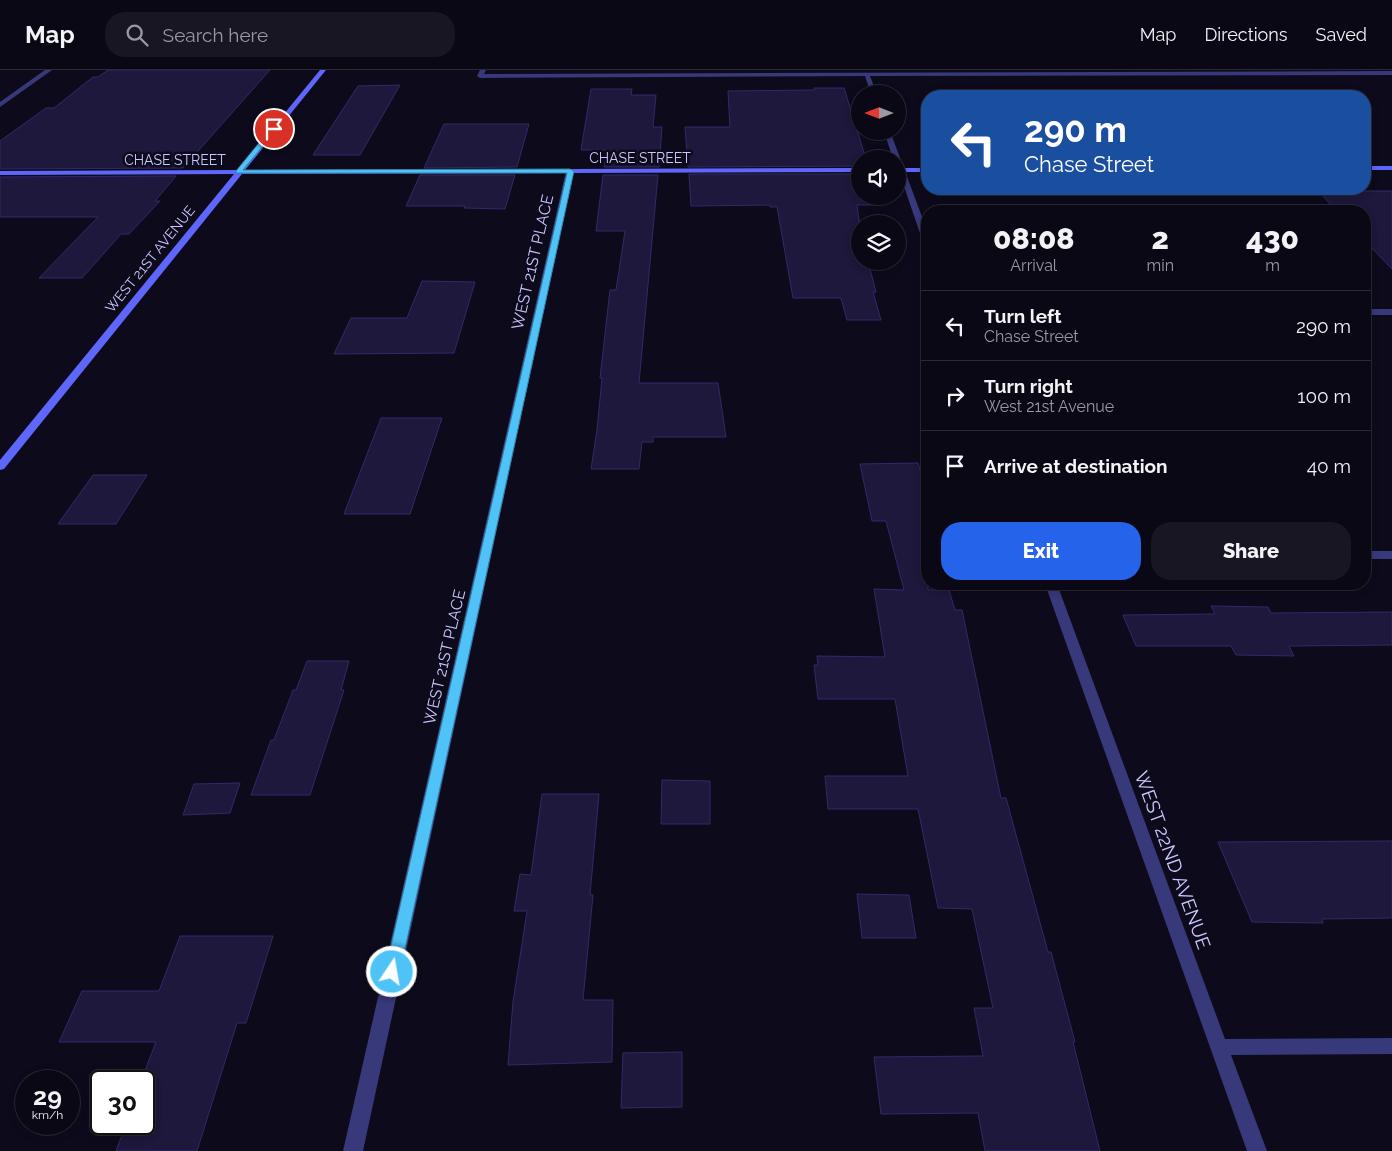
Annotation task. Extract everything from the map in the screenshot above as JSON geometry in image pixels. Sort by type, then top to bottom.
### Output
[{"type":"street","points":[[0,105],[49,70]]},
{"type":"street","name":"WEST 21ST AVENUE","points":[[0,467],[238,172],[323,70]]},
{"type":"street","points":[[481,73],[868,75],[1392,73]]},
{"type":"street","points":[[868,75],[871,85]]},
{"type":"street","points":[[1371,168],[1392,168]]},
{"type":"street","name":"CHASE STREET","points":[[0,173],[851,170]]},
{"type":"street","points":[[906,170],[921,170]]},
{"type":"street","name":"WEST 21ST PLACE","points":[[353,1151],[570,171]]},
{"type":"street","points":[[906,188],[921,227]]},
{"type":"street","points":[[1371,312],[1392,312]]},
{"type":"street","points":[[1371,555],[1392,555]]},
{"type":"street","name":"WEST 22ND AVENUE","points":[[1053,590],[1257,1151]]},
{"type":"street","points":[[1220,1047],[1392,1046]]},
{"type":"building","points":[[108,70],[270,70],[183,168],[0,169],[0,141],[46,108],[54,108],[93,77],[98,77]]},
{"type":"building","points":[[400,85],[360,155],[313,155],[358,86]]},
{"type":"building","points":[[814,88],[844,88],[851,111],[851,140],[860,140],[863,150],[851,150],[851,166],[688,167],[685,127],[730,127],[728,91],[815,90]]},
{"type":"building","points":[[591,89],[632,89],[631,95],[656,95],[653,127],[662,127],[659,167],[604,167],[607,150],[581,150]]},
{"type":"building","points":[[444,124],[529,124],[517,167],[424,168]]},
{"type":"building","points":[[689,174],[851,174],[851,205],[857,205],[858,215],[851,215],[851,270],[870,270],[876,292],[873,292],[881,320],[847,320],[841,298],[793,298],[777,207],[770,207],[770,205],[691,206]]},
{"type":"building","points":[[420,175],[515,175],[505,209],[464,208],[465,206],[406,206]]},
{"type":"building","points":[[603,175],[658,175],[639,383],[718,383],[726,437],[653,437],[653,442],[642,442],[639,469],[591,469],[597,430],[602,378],[600,378],[610,290],[616,290],[625,231],[596,231]]},
{"type":"building","points":[[176,176],[155,201],[160,201],[129,234],[121,234],[82,278],[39,278],[98,217],[0,217],[0,177]]},
{"type":"building","points":[[1371,191],[1392,191],[1392,269],[1371,247],[1371,205],[1331,205],[1322,195],[1371,195]]},
{"type":"building","points":[[422,281],[475,282],[454,353],[334,354],[351,318],[407,318]]},
{"type":"building","points":[[381,418],[442,418],[410,514],[344,514]]},
{"type":"building","points":[[918,463],[921,473],[921,590],[949,590],[955,610],[962,610],[1001,798],[1006,798],[1048,952],[1051,952],[1075,1042],[1073,1042],[1100,1151],[985,1151],[978,1113],[881,1114],[874,1057],[983,1056],[974,1008],[993,1008],[972,909],[938,908],[918,809],[828,809],[825,776],[908,776],[895,699],[818,699],[814,665],[818,665],[817,656],[885,657],[874,589],[904,590],[886,521],[872,521],[860,464]]},
{"type":"building","points":[[93,475],[147,475],[116,524],[58,524]]},
{"type":"building","points":[[1211,606],[1268,607],[1271,613],[1392,612],[1392,645],[1289,646],[1294,656],[1236,655],[1231,646],[1136,646],[1123,615],[1215,614]]},
{"type":"building","points":[[307,661],[349,661],[341,690],[344,690],[310,795],[251,795],[271,740],[274,740],[293,690],[296,690]]},
{"type":"building","points":[[662,780],[710,781],[710,824],[661,824]]},
{"type":"building","points":[[240,783],[230,813],[183,815],[194,784]]},
{"type":"building","points":[[542,794],[599,794],[590,895],[593,895],[583,1000],[613,1000],[612,1062],[508,1065],[513,1002],[527,911],[514,911],[520,874],[531,875]]},
{"type":"building","points":[[1392,841],[1392,918],[1322,919],[1323,923],[1252,922],[1218,842]]},
{"type":"building","points":[[857,894],[909,895],[916,938],[862,938]]},
{"type":"building","points":[[180,936],[273,936],[246,1023],[237,1023],[197,1151],[116,1151],[122,1135],[155,1135],[155,1070],[145,1070],[156,1042],[59,1042],[82,991],[159,991]]},
{"type":"building","points":[[682,1052],[682,1107],[621,1108],[623,1053]]},
{"type":"route","points":[[274,129],[238,172],[570,171],[392,972]]}]
